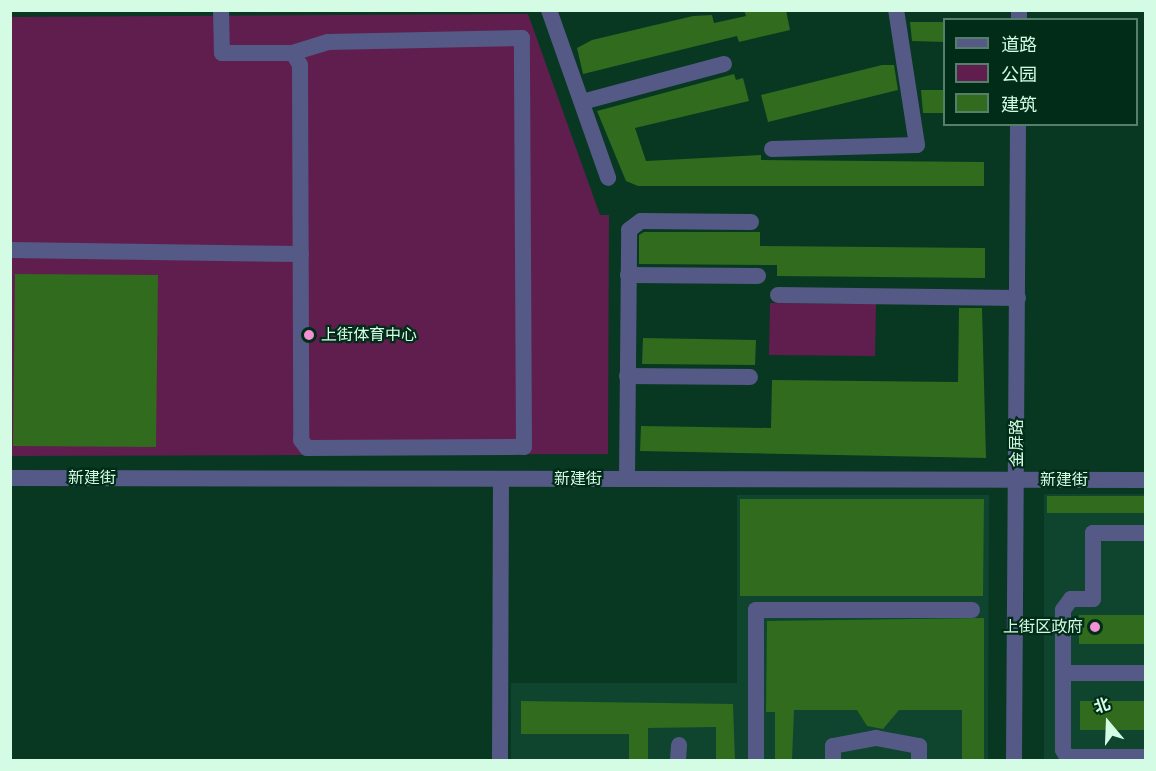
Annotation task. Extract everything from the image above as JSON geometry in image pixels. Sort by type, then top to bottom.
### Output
[{"type":"street","points":[[221,10],[222,53],[293,53],[328,42],[522,38],[524,447],[307,448],[301,440],[300,65],[293,53]]},
{"type":"street","points":[[549,10],[608,178]]},
{"type":"street","points":[[772,149],[917,145],[896,10]]},
{"type":"street","points":[[582,102],[724,64]]},
{"type":"street","name":"金屏路","points":[[1014,760],[1018,126]]},
{"type":"street","points":[[627,479],[628,275],[633,222],[751,222]]},
{"type":"street","points":[[10,250],[301,254]]},
{"type":"street","points":[[628,275],[758,276]]},
{"type":"street","points":[[778,295],[1018,298]]},
{"type":"street","points":[[627,376],[750,377]]},
{"type":"street","name":"新建街","points":[[10,478],[1146,480]]},
{"type":"street","points":[[500,760],[501,479]]},
{"type":"street","points":[[1146,533],[1093,533],[1093,599],[1071,599],[1063,610],[1067,757],[1146,757]]},
{"type":"street","points":[[756,760],[756,610],[972,610]]},
{"type":"street","points":[[1063,673],[1146,673]]},
{"type":"street","points":[[833,760],[834,746],[876,738],[919,746],[919,760]]},
{"type":"shaded area","name":"上街区政府","points":[[1044,494],[1145,494],[1145,760],[1044,760]]},
{"type":"shaded area","points":[[737,495],[989,495],[988,760],[511,760],[511,683],[737,683]]},
{"type":"green space","name":"上街体育中心","points":[[528,14],[600,215],[609,215],[608,454],[11,456],[10,17]]},
{"type":"green space","points":[[770,303],[876,304],[875,356],[769,355]]},
{"type":"building","points":[[744,10],[786,10],[790,30],[739,42],[737,36],[583,74],[577,48],[592,40],[693,16],[712,15],[714,23],[746,16]]},
{"type":"building","points":[[910,22],[943,22],[943,42],[912,41]]},
{"type":"building","points":[[882,65],[894,65],[898,90],[768,122],[761,95]]},
{"type":"building","points":[[734,74],[736,80],[743,78],[749,101],[635,128],[646,161],[761,155],[761,160],[984,162],[984,186],[638,186],[626,181],[597,111]]},
{"type":"building","points":[[921,90],[943,90],[943,113],[923,113]]},
{"type":"building","points":[[644,232],[760,232],[760,246],[985,248],[985,278],[777,276],[777,265],[639,264],[639,235]]},
{"type":"building","points":[[15,274],[158,275],[156,447],[13,446]]},
{"type":"building","points":[[959,308],[982,308],[986,458],[640,451],[641,426],[771,428],[772,380],[958,382]]},
{"type":"building","points":[[643,338],[756,340],[755,365],[642,364]]},
{"type":"building","points":[[1047,496],[1146,496],[1146,513],[1047,513]]},
{"type":"building","points":[[740,499],[984,499],[983,596],[740,596]]},
{"type":"building","points":[[1079,615],[1146,615],[1146,644],[1079,644]]},
{"type":"building","points":[[984,618],[984,760],[962,760],[962,710],[899,710],[883,729],[867,726],[857,710],[794,710],[792,760],[775,760],[775,712],[766,712],[767,621]]},
{"type":"building","points":[[521,701],[733,704],[735,760],[716,760],[716,727],[648,728],[648,760],[629,760],[629,734],[521,734]]},
{"type":"building","points":[[1080,701],[1146,701],[1146,730],[1080,730]]},
{"type":"place","name":"上街体育中心","points":[[309,335]]},
{"type":"place","name":"上街区政府","points":[[1095,627]]}]
